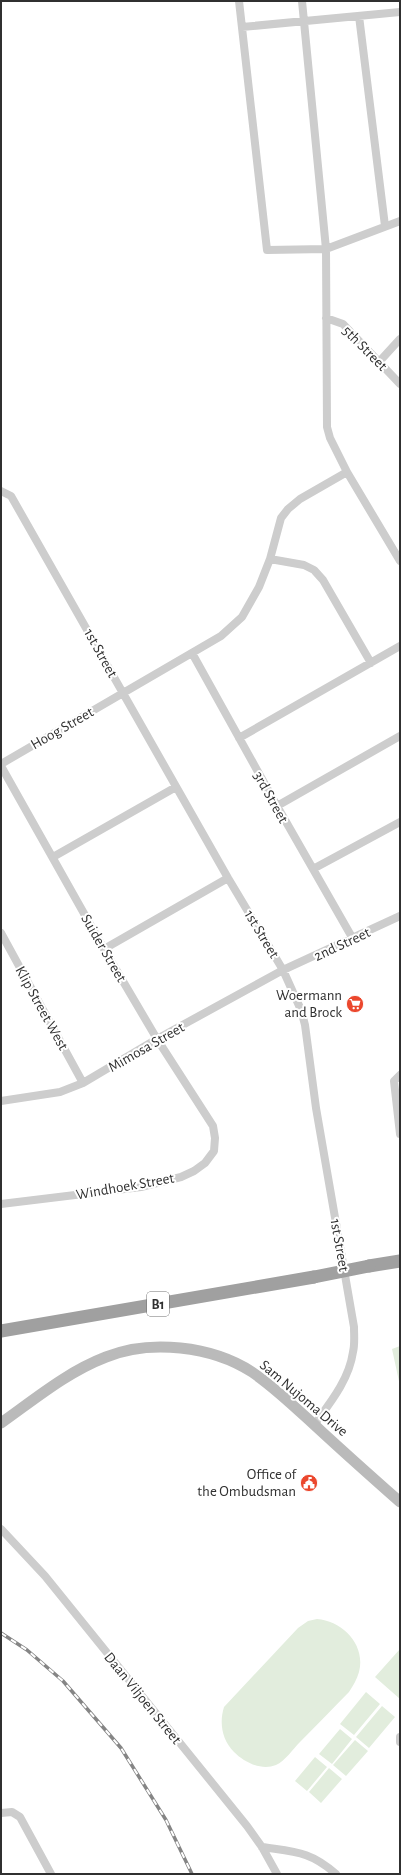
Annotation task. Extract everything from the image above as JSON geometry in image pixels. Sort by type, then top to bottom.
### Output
[{"type":"highway","name":"B1","points":[[1,1331],[400,1261]]},
{"type":"main road","name":"Sam Nujoma Drive","points":[[1,1423],[65,1377],[108,1356],[133,1349],[160,1347],[186,1349],[211,1354],[232,1362],[251,1372],[314,1425],[400,1502]]},
{"type":"street","points":[[239,1],[267,250],[326,249],[400,221]]},
{"type":"street","points":[[302,1],[326,249],[327,427],[330,438],[347,472],[400,561]]},
{"type":"street","points":[[242,27],[400,12]]},
{"type":"street","points":[[359,16],[384,226]]},
{"type":"street","name":"5th Street","points":[[326,318],[343,324],[400,384]]},
{"type":"street","points":[[380,362],[400,339]]},
{"type":"street","name":"Hoog Street","points":[[1,765],[221,636],[242,617],[259,587],[270,559],[281,518],[288,509],[300,499],[347,472]]},
{"type":"street","name":"1st Street","points":[[1,491],[11,496],[228,878],[283,970],[305,1025],[316,1108],[354,1327],[354,1352],[348,1373],[335,1396],[314,1425]]},
{"type":"street","points":[[270,559],[304,565],[314,570],[323,580],[371,662]]},
{"type":"street","points":[[239,738],[400,646]]},
{"type":"street","name":"3rd Street","points":[[192,653],[353,939]]},
{"type":"street","points":[[277,806],[400,736]]},
{"type":"street","name":"Suider Street","points":[[1,765],[104,949],[157,1039],[213,1126]]},
{"type":"street","points":[[53,857],[176,787]]},
{"type":"street","points":[[313,869],[400,822]]},
{"type":"street","points":[[104,949],[228,878]]},
{"type":"street","name":"2nd Street","points":[[283,970],[400,916]]},
{"type":"street","name":"Klip Street West","points":[[1,933],[83,1083]]},
{"type":"street","name":"Mimosa Street","points":[[1,1101],[60,1092],[83,1083],[157,1039],[283,970]]},
{"type":"street","points":[[400,1075],[394,1081],[400,1134]]},
{"type":"street","name":"Windhoek Street","points":[[1,1204],[141,1187],[181,1177],[194,1171],[205,1163],[214,1152],[215,1138],[213,1126]]},
{"type":"street","name":"Daan Viljoen Street","points":[[1,1529],[45,1576],[247,1826],[262,1847],[277,1874]]},
{"type":"street","points":[[400,1737],[400,1742]]},
{"type":"street","points":[[1,1813],[12,1812],[20,1817],[51,1874]]},
{"type":"street","points":[[262,1847],[302,1853],[314,1857],[336,1874]]},
{"type":"green space","points":[[400,1346],[400,1386],[392,1349]]},
{"type":"green space","points":[[317,1619],[336,1624],[350,1636],[356,1644],[360,1662],[356,1680],[349,1692],[283,1761],[270,1767],[259,1766],[248,1762],[234,1752],[224,1737],[222,1719],[224,1707],[298,1628],[308,1621]]},
{"type":"green space","points":[[400,1649],[400,1699],[375,1677]]},
{"type":"green space","points":[[366,1692],[380,1704],[354,1735],[340,1724]]},
{"type":"green space","points":[[382,1706],[395,1717],[369,1748],[356,1737]]},
{"type":"green space","points":[[340,1729],[352,1739],[332,1764],[319,1754]]},
{"type":"green space","points":[[355,1740],[368,1751],[346,1776],[333,1765]]},
{"type":"green space","points":[[315,1757],[327,1767],[307,1791],[295,1781]]},
{"type":"green space","points":[[329,1768],[342,1779],[321,1803],[309,1792]]},
{"type":"railway","points":[[1,1633],[27,1650],[63,1681],[121,1748],[166,1820],[192,1874]]},
{"type":"place","name":"Woermann and Brock","points":[[355,1004]]},
{"type":"place","name":"Office of the Ombudsman","points":[[309,1483]]}]
